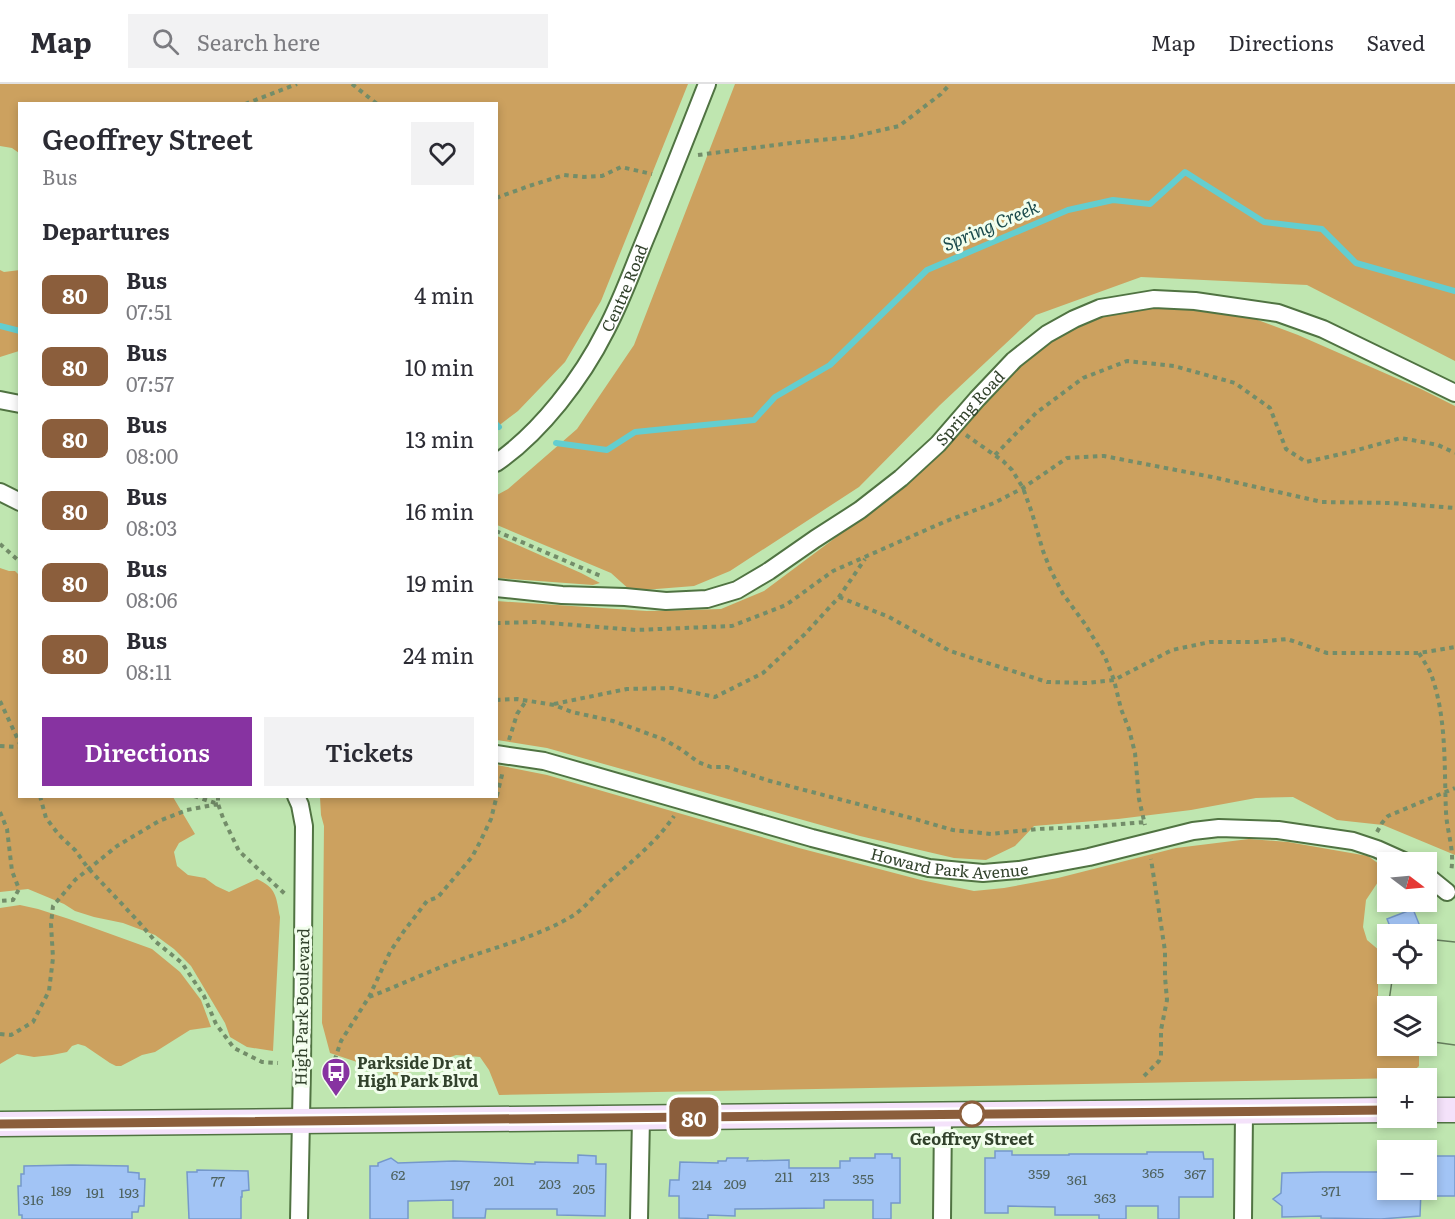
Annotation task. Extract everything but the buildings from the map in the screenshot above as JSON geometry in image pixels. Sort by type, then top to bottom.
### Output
[{"type":"main road","points":[[0,1124],[1377,1110]]},
{"type":"main road","points":[[1437,1110],[1455,1110]]},
{"type":"street","name":"Centre Road","points":[[498,461],[526,438],[549,413],[572,385],[606,331],[707,84]]},
{"type":"street","name":"Spring Road","points":[[498,588],[562,595],[666,601],[707,599],[737,590],[860,510],[901,478],[938,444],[976,399],[1014,360],[1047,334],[1100,308],[1154,299],[1196,301],[1278,313],[1323,329],[1455,393]]},
{"type":"street","points":[[0,400],[18,404]]},
{"type":"street","points":[[0,492],[18,501]]},
{"type":"street","name":"Howard Park Avenue","points":[[501,755],[544,761],[812,838],[929,868],[983,873],[1019,870],[1089,857],[1193,831],[1219,828],[1252,828],[1316,835],[1353,841],[1383,852]]},
{"type":"street","name":"High Park Boulevard","points":[[297,798],[304,826],[299,1219]]},
{"type":"street","points":[[1437,884],[1445,891]]},
{"type":"street","points":[[1243,1219],[1244,1112]]},
{"type":"street","points":[[942,1219],[943,1115]]},
{"type":"street","points":[[639,1219],[640,1118]]},
{"type":"path","points":[[250,102],[297,84]]},
{"type":"path","points":[[352,84],[374,102]]},
{"type":"path","points":[[680,154],[699,155],[852,137],[898,126],[941,94],[950,84]]},
{"type":"path","points":[[498,197],[564,175],[602,176],[621,167],[670,179]]},
{"type":"path","points":[[995,455],[1036,413],[1083,378],[1127,361],[1174,366],[1235,383],[1270,408],[1286,449],[1306,462],[1401,438],[1438,445],[1455,453]]},
{"type":"path","points":[[955,424],[1012,470],[1023,488],[1042,551],[1063,594],[1105,657],[1129,729],[1135,753],[1139,799],[1152,861],[1165,951],[1167,1000],[1161,1030],[1161,1056],[1144,1076]]},
{"type":"path","points":[[498,623],[537,622],[636,630],[732,626],[786,605],[833,571],[944,522],[994,503],[1023,488],[1067,458],[1104,456],[1322,502],[1392,503],[1455,508]]},
{"type":"path","points":[[498,532],[613,581],[625,597]]},
{"type":"path","points":[[0,544],[18,560]]},
{"type":"path","points":[[554,705],[627,689],[672,688],[715,697],[763,673],[806,634],[839,597],[867,557]]},
{"type":"path","points":[[839,597],[889,617],[950,651],[1047,682],[1087,683],[1114,680],[1172,650],[1210,642],[1287,639],[1328,652],[1419,653],[1455,647]]},
{"type":"path","points":[[1419,653],[1430,671],[1440,706],[1446,815],[1454,849],[1453,869],[1445,891]]},
{"type":"path","points":[[498,700],[527,700],[613,721],[663,739],[698,762],[711,767],[727,767],[770,782],[952,830],[991,834],[1037,828],[1145,822]]},
{"type":"path","points":[[498,774],[501,755],[517,714],[527,700]]},
{"type":"path","points":[[0,701],[18,742]]},
{"type":"path","points":[[0,746],[18,746]]},
{"type":"path","points":[[1371,847],[1382,823],[1388,816],[1455,788]]},
{"type":"path","points":[[41,798],[46,818],[59,835],[156,942],[182,963],[204,996],[216,1024],[234,1047],[262,1062],[278,1063]]},
{"type":"path","points":[[200,798],[218,804]]},
{"type":"path","points":[[218,798],[223,819],[239,851],[286,894]]},
{"type":"path","points":[[329,1077],[341,1041],[369,997],[390,952],[427,901],[438,897],[472,857],[491,819],[494,798]]},
{"type":"path","points":[[369,997],[570,917],[582,909],[663,831],[678,810],[681,800]]},
{"type":"path","points":[[0,1034],[11,1035],[33,1022],[49,991],[53,958],[51,924],[53,906],[75,880],[117,846],[159,820],[188,810],[218,804]]},
{"type":"path","points":[[0,812],[7,829],[12,871],[19,889],[13,900],[0,901]]},
{"type":"shaded area","points":[[0,84],[688,84],[601,301],[565,362],[518,411],[498,426],[498,102],[18,102],[18,152],[12,148],[0,146]]},
{"type":"shaded area","points":[[735,84],[1455,84],[1455,361],[1307,285],[1141,277],[1036,315],[940,405],[859,487],[730,571],[694,586],[631,591],[611,573],[498,525],[498,494],[508,489],[577,429],[634,345]]},
{"type":"shaded area","points":[[0,270],[4,272],[18,270],[18,351],[0,357]]},
{"type":"shaded area","points":[[1169,308],[1236,312],[1298,335],[1455,406],[1455,855],[1383,825],[1337,820],[1293,797],[1256,798],[1191,810],[1034,826],[1015,846],[986,860],[954,858],[860,836],[547,748],[498,740],[498,601],[647,611],[721,609],[764,591],[905,484],[961,430],[1011,372],[1046,345],[1091,318],[1117,310]]},
{"type":"shaded area","points":[[498,536],[600,583],[593,585],[498,578]]},
{"type":"shaded area","points":[[0,568],[15,571],[18,574],[18,798],[174,798],[195,834],[179,843],[174,852],[177,866],[188,875],[205,878],[229,892],[257,879],[264,882],[275,894],[280,917],[273,1051],[247,1047],[230,1037],[225,1023],[191,966],[155,935],[123,923],[75,911],[28,889],[0,892]]},
{"type":"shaded area","points":[[498,765],[547,775],[799,848],[921,880],[974,891],[1058,878],[1176,848],[1249,839],[1288,842],[1368,856],[1377,863],[1377,884],[1366,900],[1363,927],[1367,940],[1377,948],[1377,1056],[1419,1056],[1419,1066],[1417,1068],[1377,1068],[1377,1079],[499,1095],[489,1070],[480,1057],[456,1055],[399,1076],[330,1053],[322,1023],[324,826],[320,798],[498,798]]},
{"type":"shaded area","points":[[20,905],[69,919],[152,949],[180,972],[201,1000],[211,1027],[190,1030],[155,1052],[142,1055],[121,1066],[110,1063],[85,1046],[78,1044],[72,1046],[67,1052],[52,1055],[34,1057],[17,1054],[0,1064],[0,908]]},
{"type":"waterway","name":"Spring Creek","points":[[556,443],[607,450],[635,432],[754,420],[775,397],[830,365],[927,270],[1068,210],[1113,200],[1150,204],[1185,172],[1264,222],[1322,229],[1356,263],[1455,291]]},
{"type":"waterway","name":"Spring Creek","points":[[0,326],[18,330]]},
{"type":"tram line","points":[[1437,940],[1455,942]]},
{"type":"tram line","points":[[1390,996],[1392,984]]},
{"type":"tram line","points":[[1437,1043],[1455,1045]]},
{"type":"bus line","name":"80","points":[[0,1124],[1377,1110]]},
{"type":"place","name":"Parkside Dr at High Park Blvd","points":[[336,1098]]},
{"type":"place","name":"Geoffrey Street","points":[[972,1114]]}]
